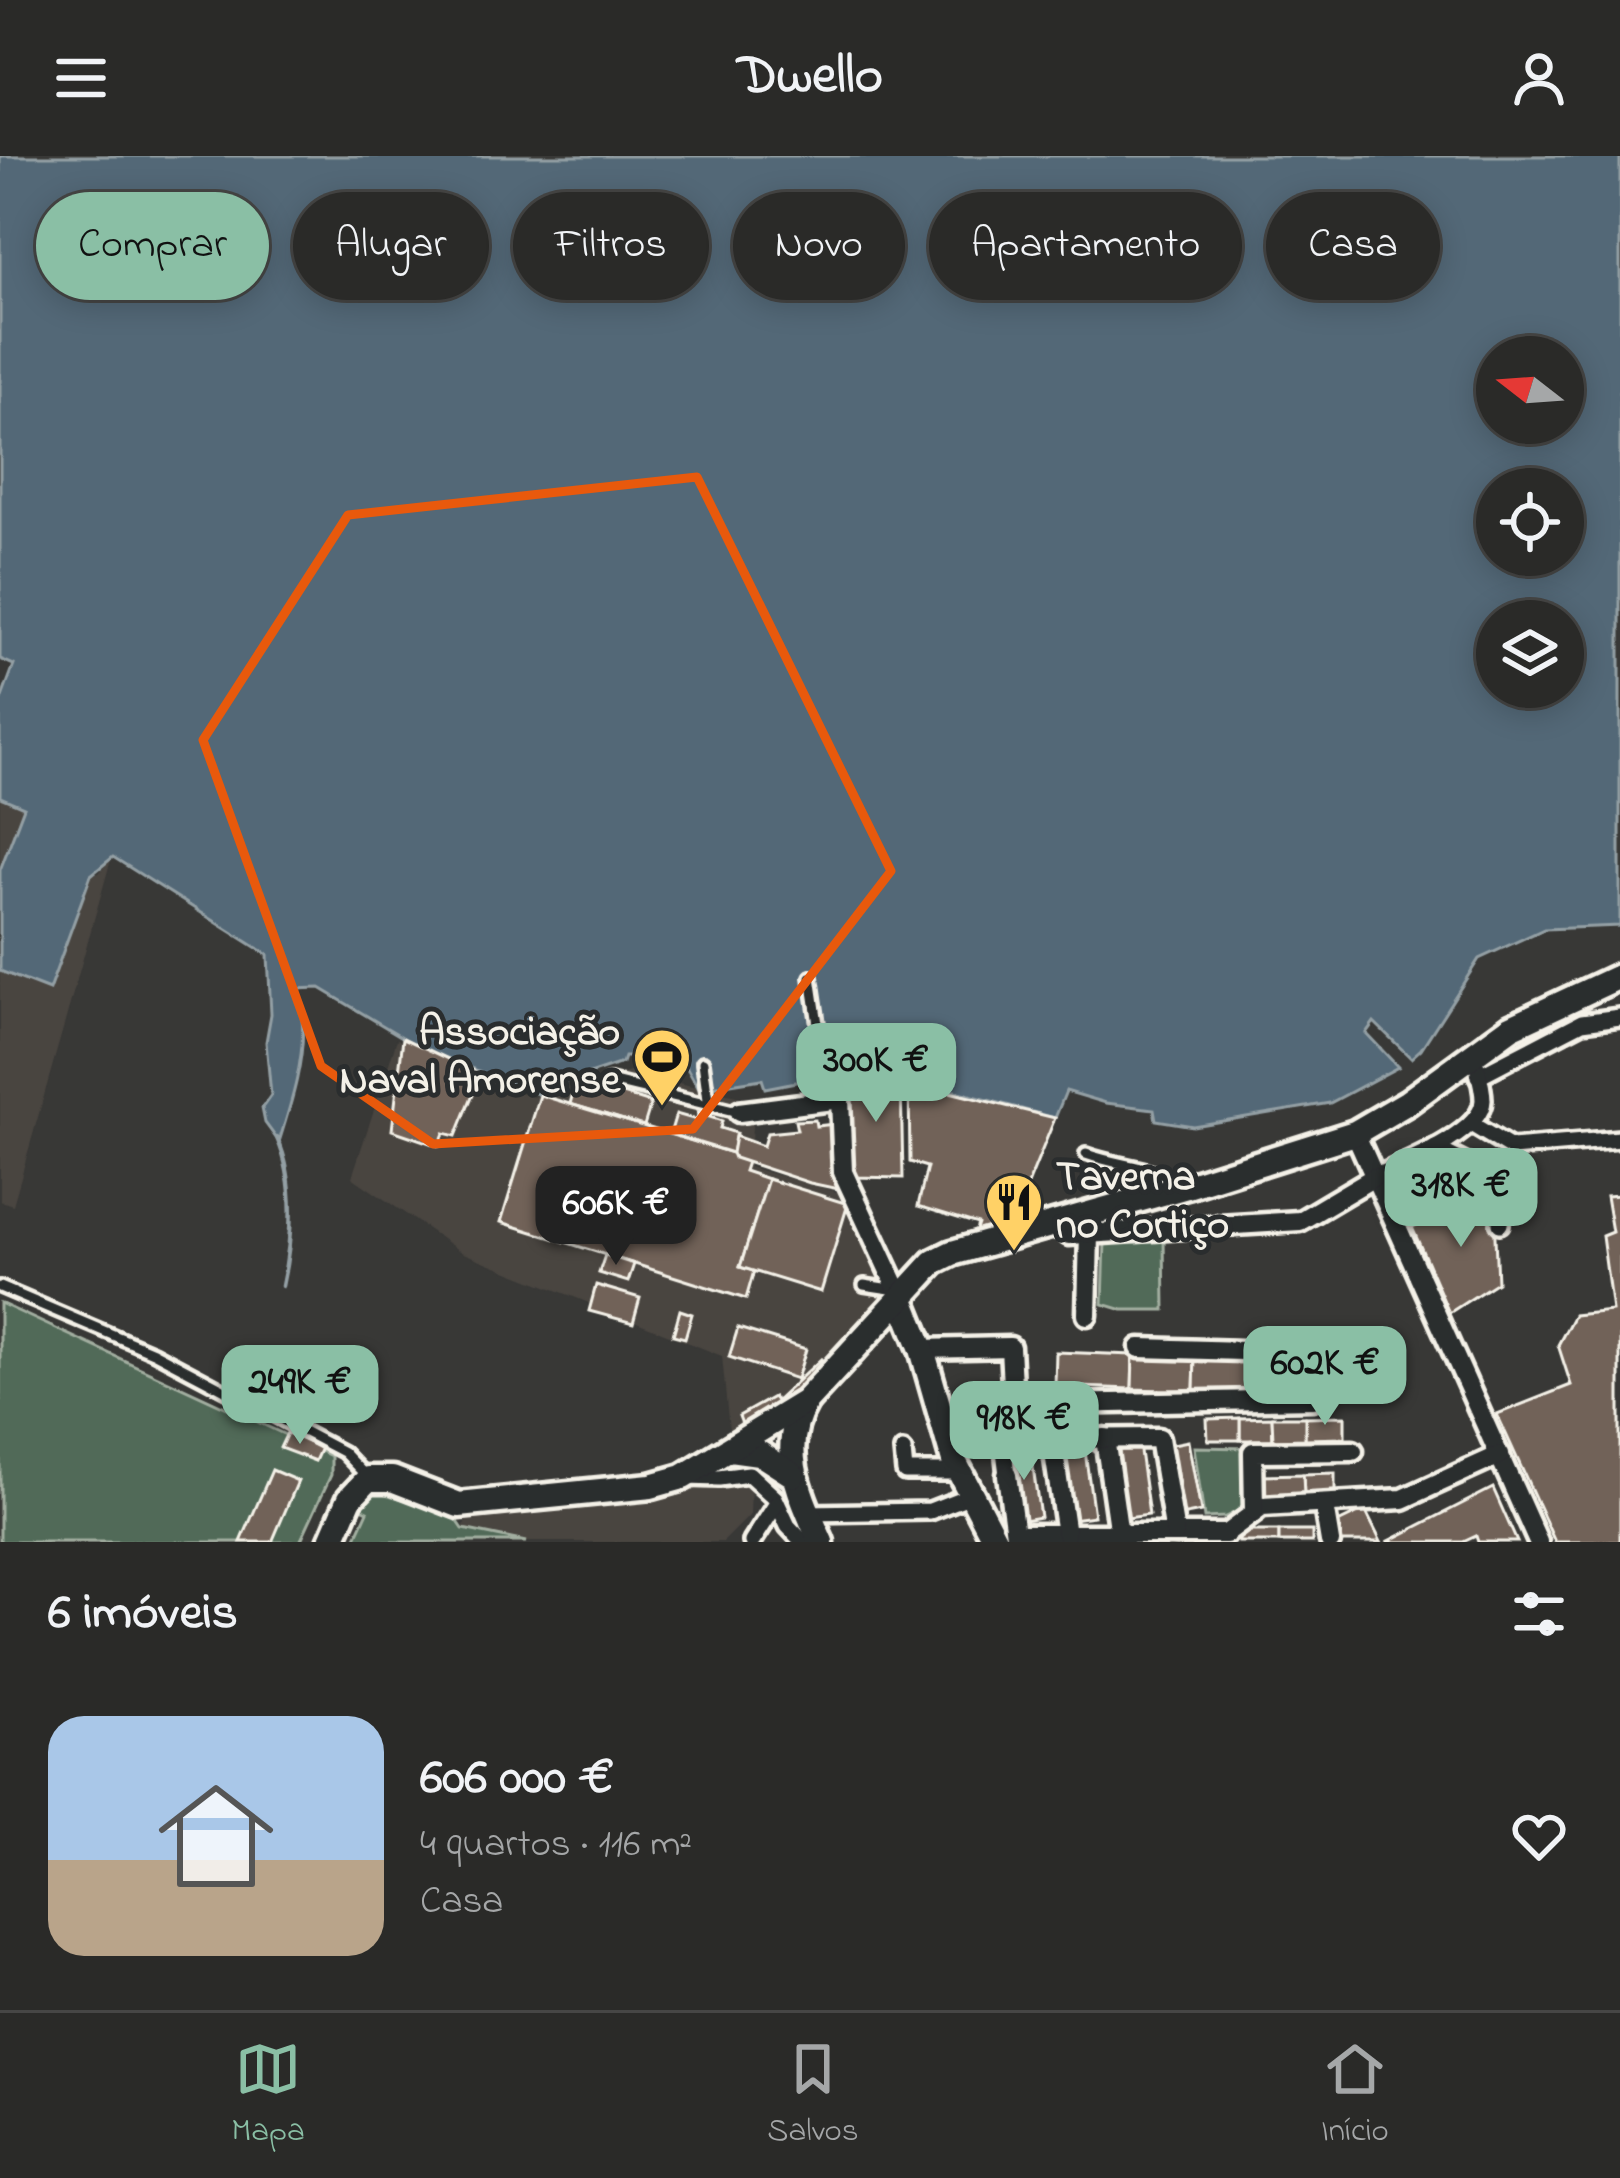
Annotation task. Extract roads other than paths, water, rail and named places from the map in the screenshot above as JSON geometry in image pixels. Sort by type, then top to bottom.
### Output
[{"type":"street","points":[[820,1542],[793,1475],[792,1431],[805,1402],[899,1294],[934,1262],[952,1253],[1078,1226],[1354,1133],[1476,1063],[1546,1008],[1620,976]]},
{"type":"street","points":[[1476,1063],[1582,1022],[1620,1017]]},
{"type":"street","points":[[1078,1226],[1300,1221],[1471,1124],[1483,1101],[1476,1063]]},
{"type":"street","points":[[740,1112],[840,1100],[843,1172],[922,1349],[959,1472],[996,1542]]},
{"type":"street","points":[[1471,1124],[1511,1148],[1620,1139]]},
{"type":"street","points":[[1354,1133],[1538,1542]]},
{"type":"street","points":[[1435,1148],[1502,1182],[1501,1224]]},
{"type":"street","points":[[1078,1226],[1087,1315]]},
{"type":"street","points":[[922,1349],[1010,1347],[1013,1405],[1312,1399],[1312,1353],[1140,1348]]},
{"type":"street","points":[[683,1477],[805,1402]]},
{"type":"street","points":[[1105,1438],[1120,1538]]},
{"type":"street","points":[[1175,1534],[1159,1438],[1003,1441],[1015,1534],[1120,1538],[1175,1534],[1218,1538],[1262,1507],[1403,1499],[1500,1455]]},
{"type":"street","points":[[1052,1439],[1066,1534]]},
{"type":"street","points":[[730,1448],[759,1453],[793,1475]]},
{"type":"street","points":[[903,1451],[904,1472],[959,1472]]},
{"type":"street","points":[[1254,1512],[1253,1452],[1352,1451]]},
{"type":"street","points":[[331,1542],[350,1498],[368,1479],[392,1479],[459,1505],[651,1486],[683,1477],[749,1474],[777,1503],[788,1526],[803,1542]]},
{"type":"street","points":[[808,1513],[930,1511],[971,1495]]},
{"type":"street","points":[[752,1542],[777,1503]]},
{"type":"street","points":[[1324,1506],[1330,1542]]},
{"type":"lane","points":[[812,977],[829,1098]]},
{"type":"lane","points":[[703,1062],[710,1108]]},
{"type":"lane","points":[[610,1081],[740,1112]]},
{"type":"lane","points":[[1086,1154],[1165,1173],[1187,1186]]},
{"type":"lane","points":[[864,1285],[899,1294]]},
{"type":"lane","points":[[0,1287],[153,1352],[343,1452],[368,1479]]},
{"type":"water","points":[[0,156],[1620,156],[1620,926],[1544,929],[1479,959],[1411,1058],[1374,1022],[1366,1033],[1398,1067],[1330,1103],[1193,1126],[1156,1120],[1154,1109],[1106,1103],[1066,1091],[1055,1118],[940,1087],[875,1076],[874,1063],[822,1068],[811,1079],[765,1088],[762,1079],[699,1089],[687,1068],[651,1057],[624,1057],[622,1063],[544,1089],[540,1095],[424,1050],[320,988],[294,989],[302,1017],[302,1048],[279,1142],[265,1123],[262,1108],[271,1095],[266,1042],[271,1014],[268,955],[113,857],[91,875],[49,990],[0,971],[0,870],[24,807],[0,797],[0,703],[14,665],[0,659]]},
{"type":"waterway","points":[[277,1138],[288,1174],[291,1211],[282,1286]]},
{"type":"place","name":"Associação Naval Amorense","points":[[662,1108]]},
{"type":"place","name":"Taverna no Cortiço","points":[[1014,1253]]}]
